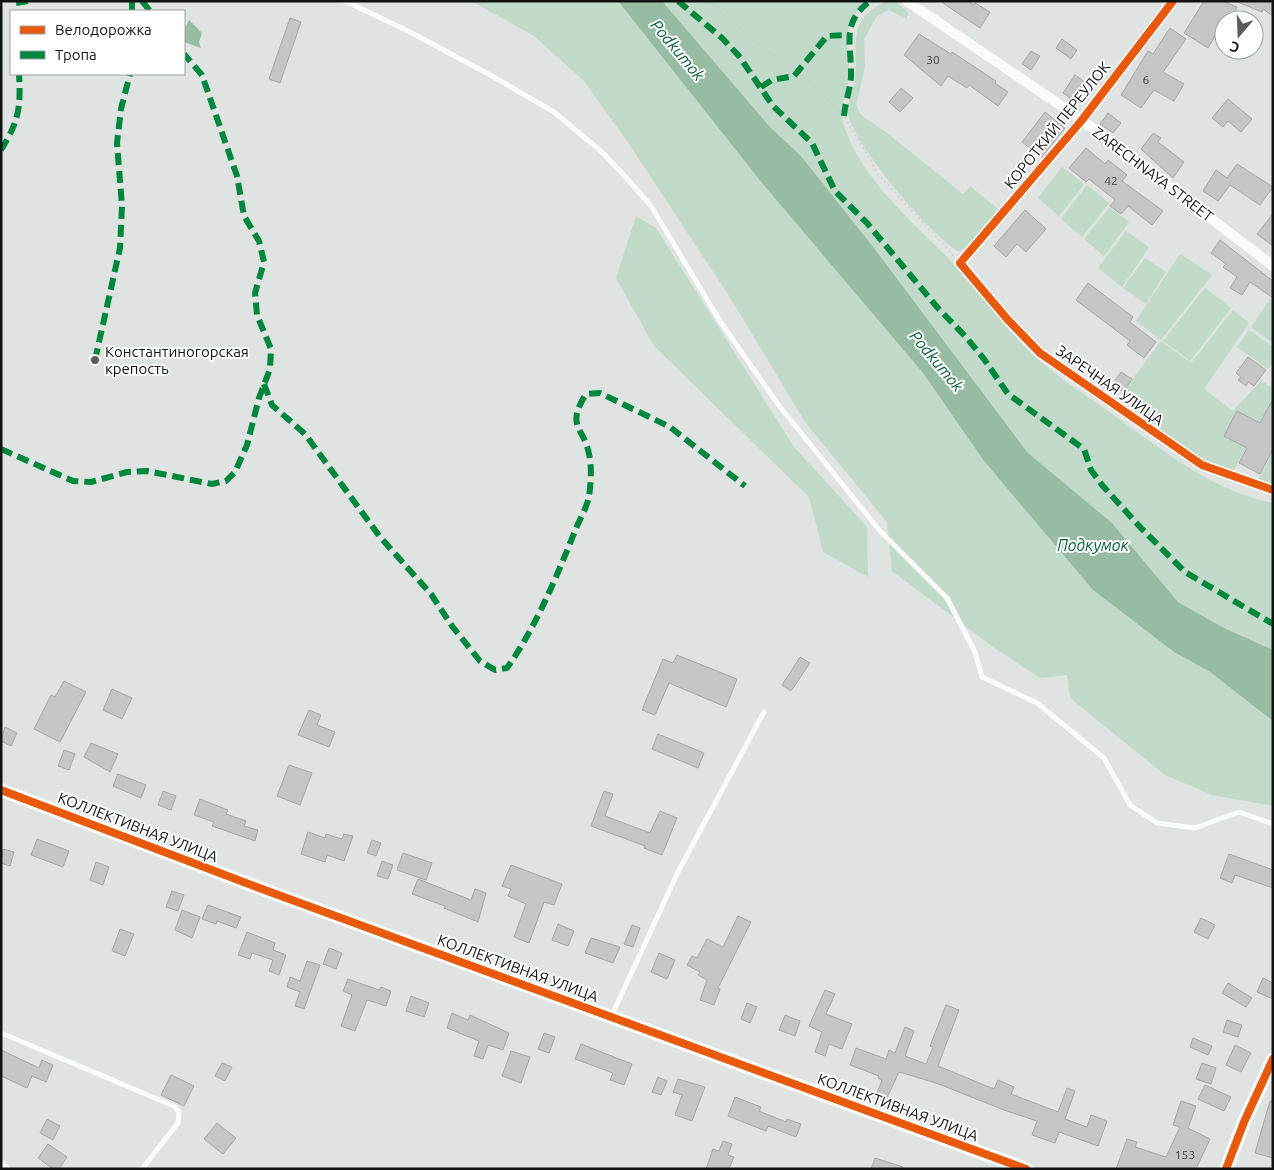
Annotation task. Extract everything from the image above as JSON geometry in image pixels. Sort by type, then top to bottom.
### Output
[{"type":"street","name":"ZARECHNAYA STREET","points":[[907,1],[1082,120],[1273,266]]},
{"type":"street","name":"КОРОТКИЙ ПЕРЕУЛОК","points":[[960,263],[1082,120],[1173,1]]},
{"type":"street","name":"ЗАРЕЧНАЯ УЛИЦА","points":[[960,263],[1008,320],[1040,353],[1202,465],[1273,490]]},
{"type":"street","name":"КОЛЛЕКТИВНАЯ УЛИЦА","points":[[1,790],[611,1018],[1026,1169]]},
{"type":"street","points":[[1226,1169],[1244,1122],[1273,1059]]},
{"type":"lane","points":[[346,1],[362,7],[484,72],[554,112],[603,154],[631,183],[651,206],[720,322],[777,403],[880,531],[947,598],[975,652],[982,677],[1038,703],[1104,758],[1130,805],[1157,823],[1195,828],[1239,812],[1273,824]]},
{"type":"lane","points":[[611,1018],[679,870],[764,712]]},
{"type":"lane","points":[[1,1032],[174,1106],[179,1112],[178,1123],[142,1169]]},
{"type":"lane","points":[[1,1162],[8,1169]]},
{"type":"path","points":[[708,1],[756,42],[798,71],[844,116],[879,175],[960,263]]},
{"type":"shaded area","points":[[465,1],[618,1],[762,183],[923,373],[984,461],[1093,590],[1174,652],[1210,672],[1273,721],[1273,806],[1212,795],[1165,775],[1070,698],[1067,675],[1040,678],[993,647],[892,571],[887,522],[805,422],[731,299],[629,144],[584,81],[534,36],[477,4]]},
{"type":"shaded area","points":[[662,1],[867,1],[853,17],[848,32],[849,70],[842,114],[845,129],[853,148],[864,166],[891,200],[951,261],[1015,337],[1035,357],[1170,456],[1229,489],[1273,503],[1273,650],[1224,628],[1178,602],[1112,523],[1028,453],[874,248],[801,156],[770,127]]},
{"type":"shaded area","points":[[887,1],[896,2],[908,12],[907,19],[889,10],[877,16],[864,39],[865,67],[856,105],[861,115],[887,133],[963,194],[970,186],[998,209],[976,240],[958,251],[930,227],[894,187],[862,144],[852,126],[848,112],[856,73],[856,35],[858,27],[868,13]]},
{"type":"shaded area","points":[[1062,167],[1084,184],[1059,216],[1038,198]]},
{"type":"shaded area","points":[[1087,185],[1109,203],[1082,237],[1061,219]]},
{"type":"shaded area","points":[[1110,207],[1129,222],[1104,256],[1084,239]]},
{"type":"shaded area","points":[[636,216],[656,228],[794,447],[867,527],[868,577],[823,552],[809,497],[654,346],[616,278]]},
{"type":"shaded area","points":[[1126,231],[1149,247],[1122,287],[1098,268]]},
{"type":"shaded area","points":[[1180,254],[1212,275],[1161,340],[1136,321]]},
{"type":"shaded area","points":[[1145,258],[1166,272],[1146,304],[1123,288]]},
{"type":"shaded area","points":[[1205,288],[1231,308],[1190,361],[1163,341]]},
{"type":"shaded area","points":[[1270,299],[1273,301],[1273,343],[1251,327]]},
{"type":"shaded area","points":[[1233,310],[1249,323],[1204,389],[1233,411],[1261,381],[1273,388],[1273,399],[1234,470],[1201,459],[1177,445],[1149,423],[1140,409],[1122,396],[1161,341],[1191,363]]},
{"type":"shaded area","points":[[1249,330],[1273,347],[1273,363],[1268,369],[1237,347]]},
{"type":"shaded area","points":[[1271,454],[1273,455],[1273,487],[1258,480]]},
{"type":"water","name":"Подкумок","points":[[618,1],[662,1],[770,127],[801,156],[874,248],[1028,453],[1112,523],[1178,602],[1224,628],[1273,650],[1273,721],[1210,672],[1174,652],[1093,590],[984,461],[923,373],[762,183]]},
{"type":"water","points":[[189,20],[202,33],[199,42],[201,48],[185,42],[185,28]]},
{"type":"building","points":[[940,1],[968,1],[990,12],[980,28]]},
{"type":"building","points":[[1204,1],[1223,1],[1237,7],[1236,10],[1214,10],[1214,38],[1208,48],[1184,33]]},
{"type":"building","points":[[1235,1],[1273,1],[1273,16],[1263,9],[1257,10]]},
{"type":"building","points":[[290,18],[301,22],[280,83],[269,79]]},
{"type":"building","points":[[1170,28],[1186,39],[1163,72],[1184,84],[1174,101],[1154,90],[1141,108],[1121,95],[1148,51],[1153,54]]},
{"type":"building","points":[[919,34],[951,54],[952,52],[996,81],[995,83],[1008,92],[998,106],[969,85],[967,88],[948,76],[941,86],[904,55]]},
{"type":"building","points":[[1062,39],[1077,50],[1071,59],[1056,48]]},
{"type":"building","points":[[1031,51],[1040,56],[1031,70],[1022,64]]},
{"type":"building","points":[[1075,75],[1090,86],[1078,103],[1063,93]]},
{"type":"building","points":[[901,88],[913,98],[900,112],[889,102]]},
{"type":"building","points":[[1228,99],[1252,119],[1241,132],[1228,121],[1223,127],[1212,118]]},
{"type":"building","points":[[1045,112],[1065,128],[1042,157],[1022,142]]},
{"type":"building","points":[[1108,113],[1121,123],[1113,133],[1100,124]]},
{"type":"building","points":[[1153,133],[1161,138],[1158,142],[1184,162],[1173,178],[1141,149]]},
{"type":"building","points":[[1086,148],[1105,164],[1108,160],[1127,175],[1122,181],[1163,211],[1152,225],[1128,206],[1121,214],[1110,206],[1115,200],[1089,179],[1086,182],[1069,168]]},
{"type":"building","points":[[1237,164],[1273,187],[1260,205],[1230,185],[1218,201],[1203,191],[1216,170],[1227,178]]},
{"type":"building","points":[[1025,210],[1046,229],[1026,252],[1017,244],[1006,257],[994,246]]},
{"type":"building","points":[[1273,214],[1273,246],[1257,234]]},
{"type":"building","points":[[1220,240],[1273,281],[1273,298],[1250,282],[1242,295],[1230,288],[1237,277],[1223,267],[1226,264],[1211,253]]},
{"type":"building","points":[[1088,283],[1133,317],[1130,322],[1156,342],[1144,358],[1127,345],[1130,341],[1076,300]]},
{"type":"building","points":[[1248,357],[1266,370],[1254,386],[1248,382],[1246,386],[1238,380],[1241,377],[1236,373]]},
{"type":"building","points":[[1121,372],[1132,379],[1123,392],[1112,385]]},
{"type":"building","points":[[1273,399],[1273,449],[1260,474],[1239,463],[1247,448],[1224,436],[1237,411],[1260,423]]},
{"type":"building","points":[[677,655],[737,679],[726,707],[669,683],[655,715],[642,710],[663,659],[673,663]]},
{"type":"building","points":[[800,657],[810,663],[791,691],[782,685]]},
{"type":"building","points":[[64,681],[86,692],[60,742],[34,729],[51,695],[55,697]]},
{"type":"building","points":[[112,689],[132,698],[122,719],[103,710]]},
{"type":"building","points":[[309,710],[321,715],[317,725],[335,732],[329,747],[298,735]]},
{"type":"building","points":[[5,727],[17,733],[11,746],[1,741]]},
{"type":"building","points":[[658,734],[704,753],[698,768],[652,749]]},
{"type":"building","points":[[91,743],[118,754],[110,772],[84,757]]},
{"type":"building","points":[[64,750],[75,754],[69,770],[58,766]]},
{"type":"building","points":[[289,765],[312,773],[300,805],[277,796]]},
{"type":"building","points":[[118,774],[146,785],[141,798],[113,786]]},
{"type":"building","points":[[163,791],[176,796],[171,810],[158,805]]},
{"type":"building","points":[[604,791],[613,794],[605,816],[650,833],[660,811],[677,818],[662,855],[644,848],[645,846],[591,826]]},
{"type":"building","points":[[200,799],[228,810],[226,814],[246,821],[244,826],[258,830],[255,841],[212,826],[214,822],[194,815]]},
{"type":"building","points":[[308,832],[325,838],[326,834],[342,839],[344,834],[353,836],[344,861],[327,855],[325,862],[301,854]]},
{"type":"building","points":[[37,839],[69,851],[63,867],[31,855]]},
{"type":"building","points":[[372,840],[381,843],[376,856],[367,853]]},
{"type":"building","points":[[3,849],[14,852],[10,866],[1,863]]},
{"type":"building","points":[[403,853],[432,863],[426,880],[397,870]]},
{"type":"building","points":[[1229,854],[1273,870],[1273,888],[1235,875],[1232,883],[1220,878]]},
{"type":"building","points":[[382,861],[393,865],[388,879],[377,876]]},
{"type":"building","points":[[96,862],[109,867],[103,885],[90,880]]},
{"type":"building","points":[[511,865],[562,884],[554,905],[544,902],[529,943],[514,937],[526,904],[508,896],[511,889],[502,886]]},
{"type":"building","points":[[418,879],[471,900],[475,889],[486,893],[478,922],[444,908],[445,906],[412,894]]},
{"type":"building","points":[[172,891],[184,895],[178,911],[166,907]]},
{"type":"building","points":[[208,905],[241,917],[236,928],[217,921],[216,924],[202,919]]},
{"type":"building","points":[[182,910],[200,917],[192,938],[175,930]]},
{"type":"building","points":[[738,916],[751,922],[718,988],[720,989],[714,1005],[700,1000],[707,980],[698,975],[700,972],[687,965],[692,956],[697,958],[707,939],[723,947]]},
{"type":"building","points":[[1201,918],[1215,925],[1208,939],[1194,932]]},
{"type":"building","points":[[558,924],[574,931],[568,946],[552,940]]},
{"type":"building","points":[[632,925],[640,928],[633,947],[624,944]]},
{"type":"building","points":[[120,929],[134,934],[125,956],[112,951]]},
{"type":"building","points":[[247,932],[275,943],[273,950],[286,955],[279,975],[269,971],[273,960],[252,953],[250,959],[238,955]]},
{"type":"building","points":[[591,938],[620,947],[613,963],[585,953]]},
{"type":"building","points":[[329,948],[342,953],[336,969],[323,964]]},
{"type":"building","points":[[659,953],[675,960],[667,979],[651,972]]},
{"type":"building","points":[[307,961],[320,965],[304,1009],[295,1006],[300,992],[287,987],[290,977],[300,981]]},
{"type":"building","points":[[1263,978],[1273,983],[1273,999],[1257,992]]},
{"type":"building","points":[[348,979],[379,990],[381,987],[391,991],[386,1006],[367,1000],[355,1031],[341,1026],[352,995],[343,991]]},
{"type":"building","points":[[1228,983],[1252,998],[1246,1007],[1222,993]]},
{"type":"building","points":[[825,990],[835,994],[826,1014],[852,1024],[842,1049],[829,1044],[825,1056],[815,1052],[822,1032],[809,1026]]},
{"type":"building","points":[[411,996],[429,1003],[424,1017],[406,1011]]},
{"type":"building","points":[[747,1003],[757,1007],[750,1023],[741,1019]]},
{"type":"building","points":[[946,1005],[959,1010],[938,1066],[994,1089],[998,1080],[1014,1087],[1011,1094],[1058,1112],[1067,1088],[1075,1091],[1065,1119],[1087,1127],[1091,1115],[1107,1121],[1098,1146],[1059,1132],[1055,1143],[1032,1135],[1037,1121],[936,1083],[899,1072],[885,1102],[875,1098],[882,1080],[878,1078],[879,1076],[850,1065],[856,1048],[886,1059],[889,1050],[895,1053],[905,1027],[914,1031],[905,1056],[926,1064],[933,1047],[930,1046]]},
{"type":"building","points":[[452,1013],[468,1020],[470,1015],[509,1033],[503,1050],[488,1045],[483,1059],[474,1056],[479,1041],[447,1028]]},
{"type":"building","points":[[785,1015],[800,1021],[795,1036],[779,1030]]},
{"type":"building","points":[[1227,1020],[1242,1025],[1238,1037],[1223,1032]]},
{"type":"building","points":[[544,1033],[555,1037],[549,1053],[538,1049]]},
{"type":"building","points":[[1193,1038],[1212,1046],[1208,1055],[1190,1047]]},
{"type":"building","points":[[581,1044],[632,1064],[624,1085],[610,1080],[613,1073],[575,1059]]},
{"type":"building","points":[[1235,1045],[1251,1053],[1241,1072],[1226,1065]]},
{"type":"building","points":[[1,1050],[39,1068],[42,1060],[53,1065],[46,1082],[32,1076],[27,1088],[1,1076]]},
{"type":"building","points":[[511,1051],[530,1057],[521,1083],[502,1076]]},
{"type":"building","points":[[222,1063],[232,1067],[225,1081],[215,1076]]},
{"type":"building","points":[[1202,1063],[1216,1068],[1211,1084],[1196,1079]]},
{"type":"building","points":[[171,1075],[194,1086],[184,1106],[161,1095]]},
{"type":"building","points":[[658,1077],[667,1081],[661,1095],[652,1092]]},
{"type":"building","points":[[678,1079],[705,1087],[692,1121],[675,1115],[682,1095],[673,1092]]},
{"type":"building","points":[[1205,1085],[1231,1097],[1224,1111],[1198,1099]]},
{"type":"building","points":[[735,1097],[761,1107],[759,1111],[786,1122],[787,1119],[801,1124],[796,1137],[768,1126],[766,1131],[728,1116]]},
{"type":"building","points":[[1181,1101],[1196,1106],[1188,1128],[1210,1139],[1196,1169],[1116,1169],[1127,1139],[1137,1142],[1135,1147],[1166,1157],[1180,1127],[1173,1125]]},
{"type":"building","points":[[1270,1101],[1273,1101],[1273,1158],[1255,1153]]},
{"type":"building","points":[[47,1119],[60,1126],[53,1140],[40,1133]]},
{"type":"building","points":[[217,1123],[236,1138],[223,1154],[204,1139]]},
{"type":"building","points":[[723,1141],[732,1144],[728,1155],[734,1157],[729,1169],[706,1169],[713,1149],[719,1151]]},
{"type":"building","points":[[48,1144],[67,1157],[59,1169],[53,1169],[38,1158]]},
{"type":"building","points":[[875,1158],[903,1167],[903,1169],[871,1169]]},
{"type":"marked path","points":[[16,3],[28,1]]},
{"type":"marked path","points":[[132,1],[132,10]]},
{"type":"marked path","points":[[142,1],[149,10]]},
{"type":"marked path","points":[[678,1],[722,38],[739,56],[773,106],[812,143],[835,191],[867,223],[937,307],[965,336],[984,359],[1008,394],[1084,449],[1091,470],[1102,485],[1185,572],[1273,624]]},
{"type":"marked path","points":[[844,116],[851,77],[851,26],[861,10],[870,1]]},
{"type":"marked path","points":[[761,87],[772,80],[794,76],[827,36],[849,35]]},
{"type":"marked path","points":[[1,449],[73,481],[91,482],[127,472],[147,471],[212,484],[226,481],[235,472],[247,445],[259,398],[270,369],[271,349],[257,315],[255,293],[264,262],[259,241],[244,216],[237,176],[202,75],[185,55]]},
{"type":"marked path","points":[[1,150],[12,131],[18,114],[20,96],[19,75]]},
{"type":"marked path","points":[[95,360],[120,248],[122,206],[117,143],[121,109],[130,75]]},
{"type":"marked path","points":[[264,384],[272,405],[305,434],[380,537],[431,594],[452,626],[480,661],[495,670],[507,668],[527,636],[553,584],[587,505],[591,481],[590,459],[587,445],[576,420],[580,405],[586,394],[600,393],[670,427],[745,486]]},
{"type":"cycle path","points":[[1173,1],[1082,120],[960,263],[1008,320],[1040,353],[1202,465],[1273,490]]},
{"type":"cycle path","points":[[1,790],[262,889],[1026,1169]]},
{"type":"cycle path","points":[[1226,1169],[1244,1122],[1273,1059]]},
{"type":"place","name":"Константиногорская крепость","points":[[95,360]]},
{"type":"water label","name":"Podkumok","points":[[678,50]]},
{"type":"water label","name":"Podkumok","points":[[937,361]]}]
